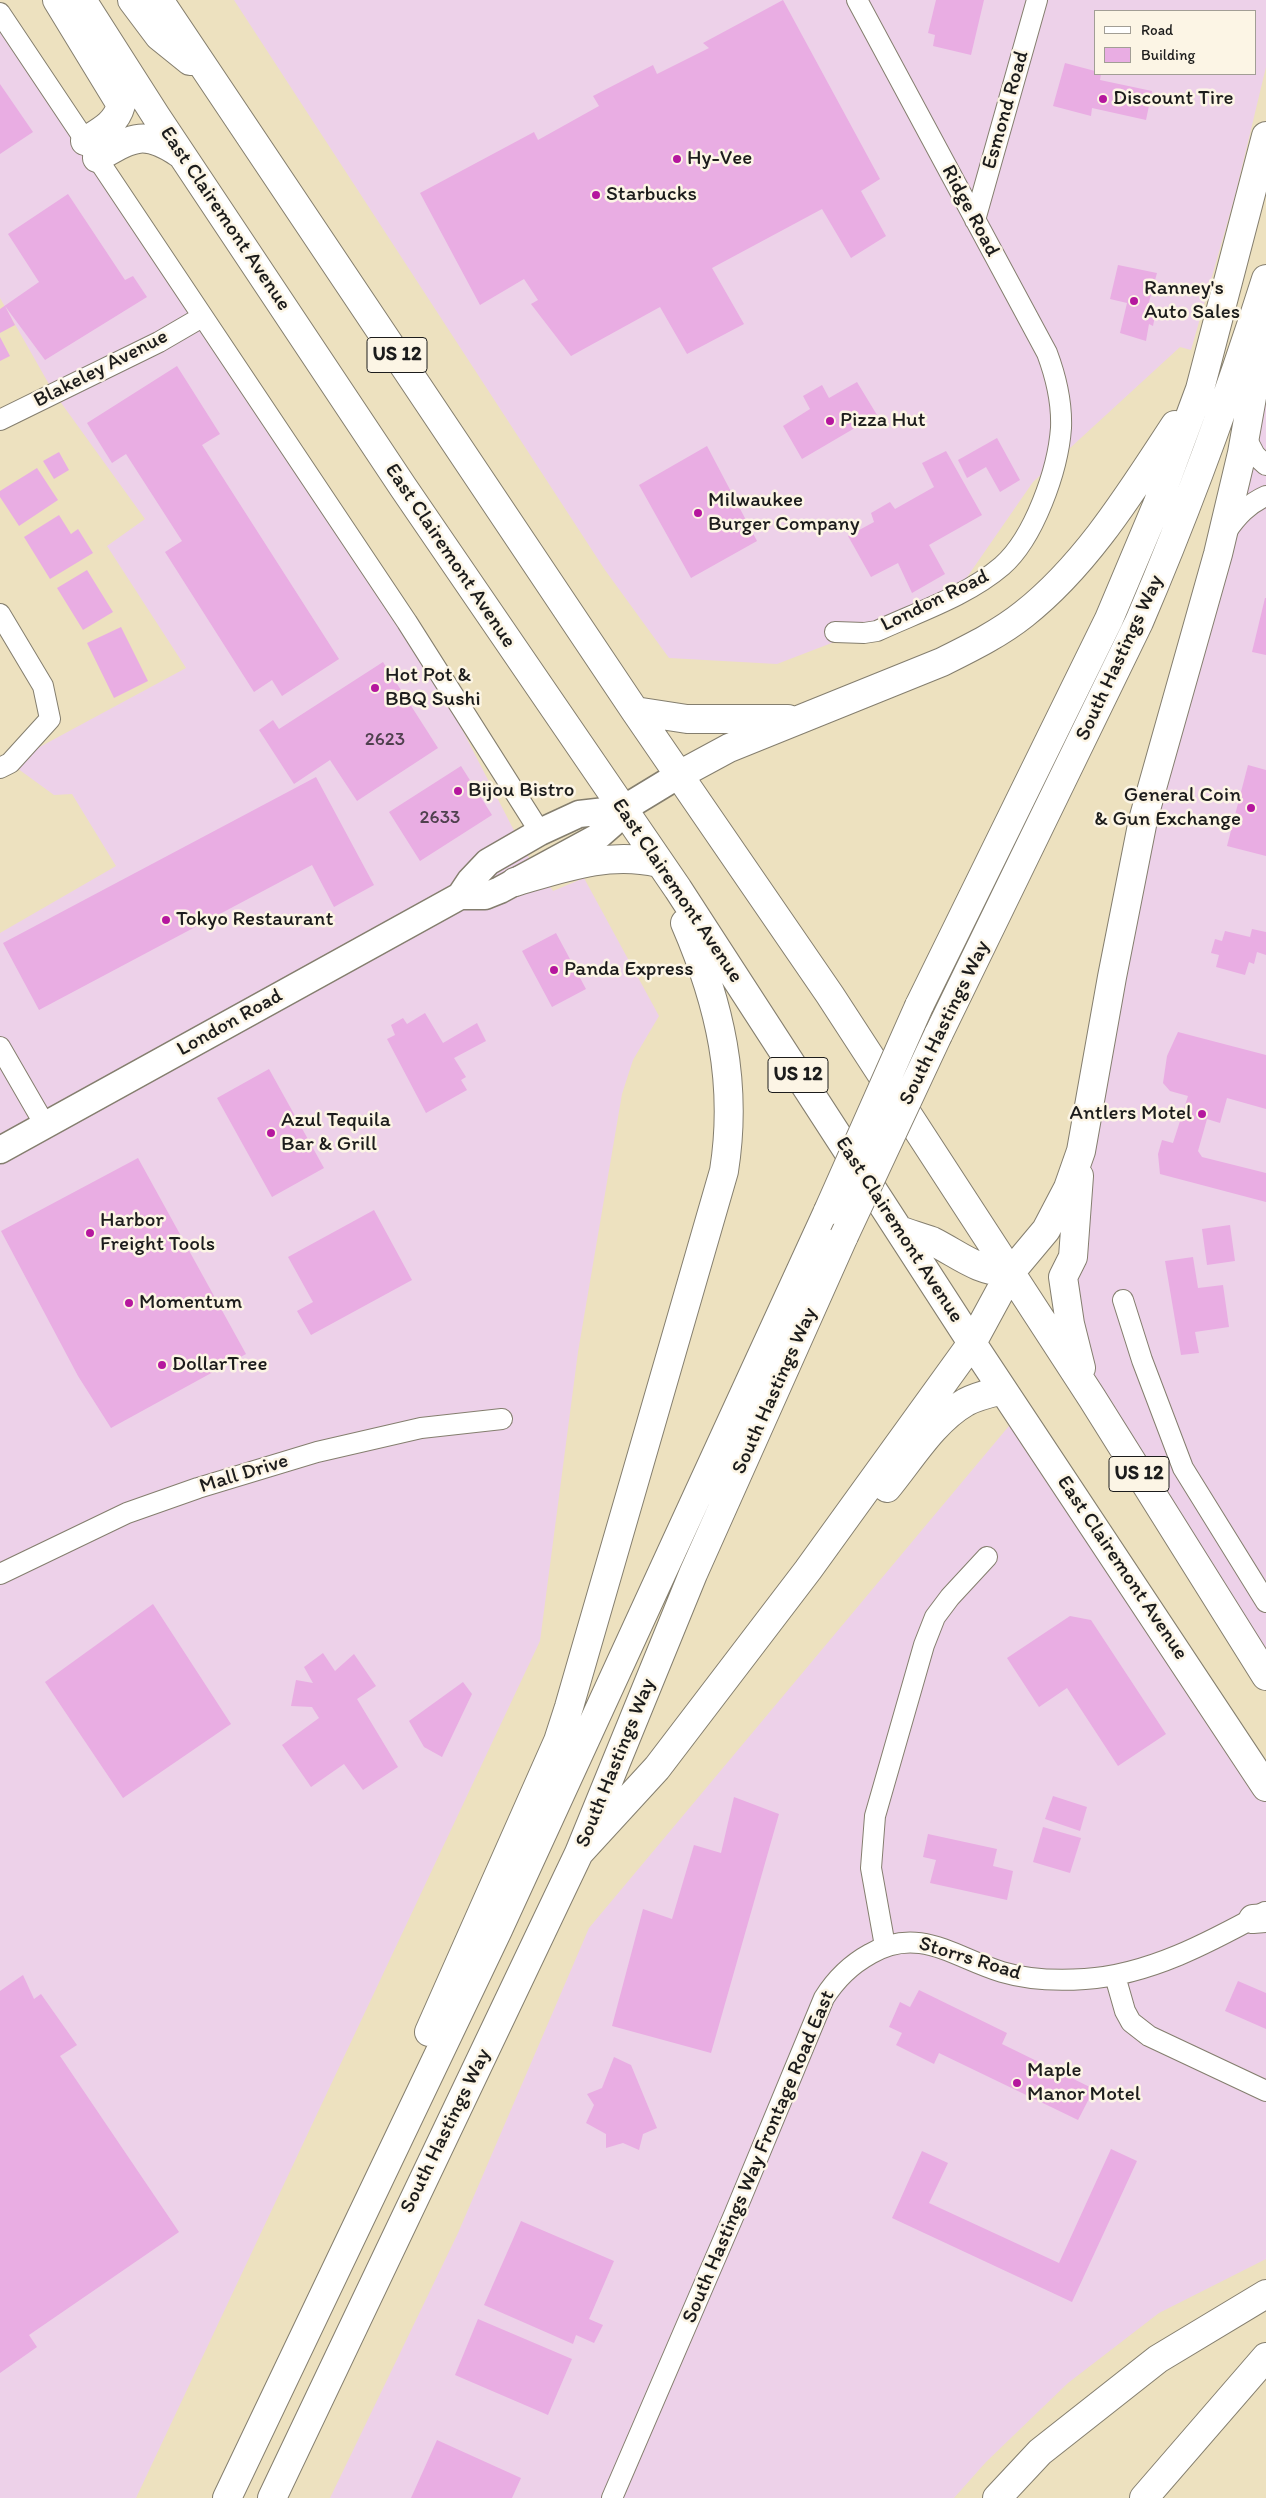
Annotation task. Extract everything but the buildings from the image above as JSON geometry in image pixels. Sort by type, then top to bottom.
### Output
[{"type":"main road","points":[[57,0],[121,105],[119,114],[91,150]]},
{"type":"main road","name":"East Clairemont Avenue","points":[[82,0],[181,154],[420,512],[623,809],[972,1344],[1266,1787]]},
{"type":"main road","points":[[132,0],[159,36],[214,81]]},
{"type":"main road","name":"US 12","points":[[159,0],[171,12],[214,81],[635,711],[830,995],[1092,1398],[1266,1676]]},
{"type":"main road","points":[[679,775],[729,748],[942,662],[976,645],[1023,615],[1060,581],[1088,549],[1126,498],[1200,389],[1266,136]]},
{"type":"main road","points":[[91,150],[147,138],[162,142],[181,154]]},
{"type":"main road","name":"South Hastings Way","points":[[272,2498],[579,1852],[693,1574],[844,1236],[938,1035],[1106,692],[1160,574],[1228,398],[1266,280]]},
{"type":"main road","points":[[1092,1398],[1070,1324],[1063,1277],[1073,1257],[1081,1151],[1110,984],[1143,820],[1222,538],[1245,436],[1266,319]]},
{"type":"main road","name":"South Hastings Way","points":[[227,2498],[502,1922],[828,1211],[919,1006],[1109,619],[1158,505],[1200,389]]},
{"type":"main road","points":[[635,711],[686,719],[796,720]]},
{"type":"main road","points":[[395,2145],[415,2063],[558,1741],[570,1707],[724,1171],[730,1135],[730,1102],[719,1022],[708,978],[658,862],[627,858],[600,859],[515,882]]},
{"type":"main road","points":[[579,1852],[657,1768],[808,1570],[972,1344],[1010,1273],[1046,1230],[1068,1188],[1081,1151]]},
{"type":"main road","points":[[899,1230],[931,1241],[978,1267],[1010,1273]]},
{"type":"main road","points":[[808,1570],[881,1496],[936,1428],[954,1410],[968,1401],[1003,1390]]},
{"type":"main road","points":[[997,2498],[1040,2452],[1158,2359],[1266,2294]]},
{"type":"main road","points":[[1144,2498],[1266,2357]]},
{"type":"street","name":"Ridge Road","points":[[857,0],[1047,354],[1057,386],[1061,429]]},
{"type":"street","name":"Esmond Road","points":[[976,220],[1037,0]]},
{"type":"street","points":[[0,12],[407,622],[540,832]]},
{"type":"street","name":"Blakeley Avenue","points":[[0,420],[159,342],[202,317]]},
{"type":"street","name":"London Road","points":[[835,632],[864,633],[877,631],[954,596],[985,579],[1003,565],[1021,543],[1043,501],[1061,429]]},
{"type":"street","points":[[1245,436],[1255,455],[1266,465]]},
{"type":"street","points":[[1222,538],[1243,510],[1266,496]]},
{"type":"street","points":[[0,614],[43,686],[50,719],[10,762],[0,768]]},
{"type":"street","name":"London Road","points":[[460,896],[485,896],[596,838],[612,824],[623,809],[679,775]]},
{"type":"street","name":"London Road","points":[[0,1150],[460,896],[470,881],[488,862],[540,832],[579,814],[623,809]]},
{"type":"street","points":[[0,1047],[45,1125]]},
{"type":"street","points":[[1122,1300],[1142,1360],[1183,1468],[1266,1602]]},
{"type":"street","name":"Mall Drive","points":[[0,1574],[128,1514],[198,1488],[317,1452],[421,1428],[502,1419]]},
{"type":"street","points":[[885,1946],[871,1868],[876,1816],[924,1645],[935,1617],[950,1597],[987,1557]]},
{"type":"street","name":"Storrs Road","points":[[885,1946],[906,1941],[926,1943],[989,1968],[1036,1978],[1085,1979],[1115,1976],[1175,1956],[1262,1916]]},
{"type":"street","name":"South Hastings Way Frontage Road East","points":[[612,2498],[824,1998],[832,1986],[853,1964],[885,1946]]},
{"type":"street","points":[[1115,1976],[1125,2011],[1131,2022],[1149,2036],[1266,2091]]},
{"type":"shaded area","points":[[234,0],[1266,0],[1266,67],[1235,196],[1191,350],[1180,347],[1033,482],[954,596],[777,664],[669,658],[605,570]]},
{"type":"shaded area","points":[[0,13],[407,622],[525,852],[553,891],[584,878],[659,1016],[633,1060],[622,1094],[578,1352],[540,1641],[136,2498],[0,2498],[0,933],[116,866],[72,794],[54,795],[10,763],[186,668],[107,546],[145,519],[54,393],[0,298]]},
{"type":"shaded area","points":[[1266,337],[1266,1676],[1092,1398],[1073,1257],[1081,1151]]},
{"type":"shaded area","points":[[1019,1414],[1266,1787],[1266,2259],[1159,2313],[1068,2383],[986,2462],[954,2498],[330,2498],[458,2233],[589,1928]]},
{"type":"place","name":"Discount Tire","points":[[1103,99]]},
{"type":"place","name":"Hy-Vee","points":[[677,159]]},
{"type":"place","name":"Starbucks","points":[[596,195]]},
{"type":"place","name":"Ranney's Auto Sales","points":[[1134,301]]},
{"type":"place","name":"Pizza Hut","points":[[830,421]]},
{"type":"place","name":"Milwaukee Burger Company","points":[[698,513]]},
{"type":"place","name":"Hot Pot & BBQ Sushi","points":[[375,688]]},
{"type":"place","name":"Bijou Bistro","points":[[458,791]]},
{"type":"place","name":"General Coin & Gun Exchange","points":[[1251,808]]},
{"type":"place","name":"Tokyo Restaurant","points":[[166,920]]},
{"type":"place","name":"Panda Express","points":[[554,970]]},
{"type":"place","name":"Antlers Motel","points":[[1202,1114]]},
{"type":"place","name":"Azul Tequila Bar & Grill","points":[[271,1133]]},
{"type":"place","name":"Harbor Freight Tools","points":[[90,1233]]},
{"type":"place","name":"Momentum","points":[[129,1303]]},
{"type":"place","name":"DollarTree","points":[[162,1365]]},
{"type":"place","name":"Maple Manor Motel","points":[[1017,2083]]}]
